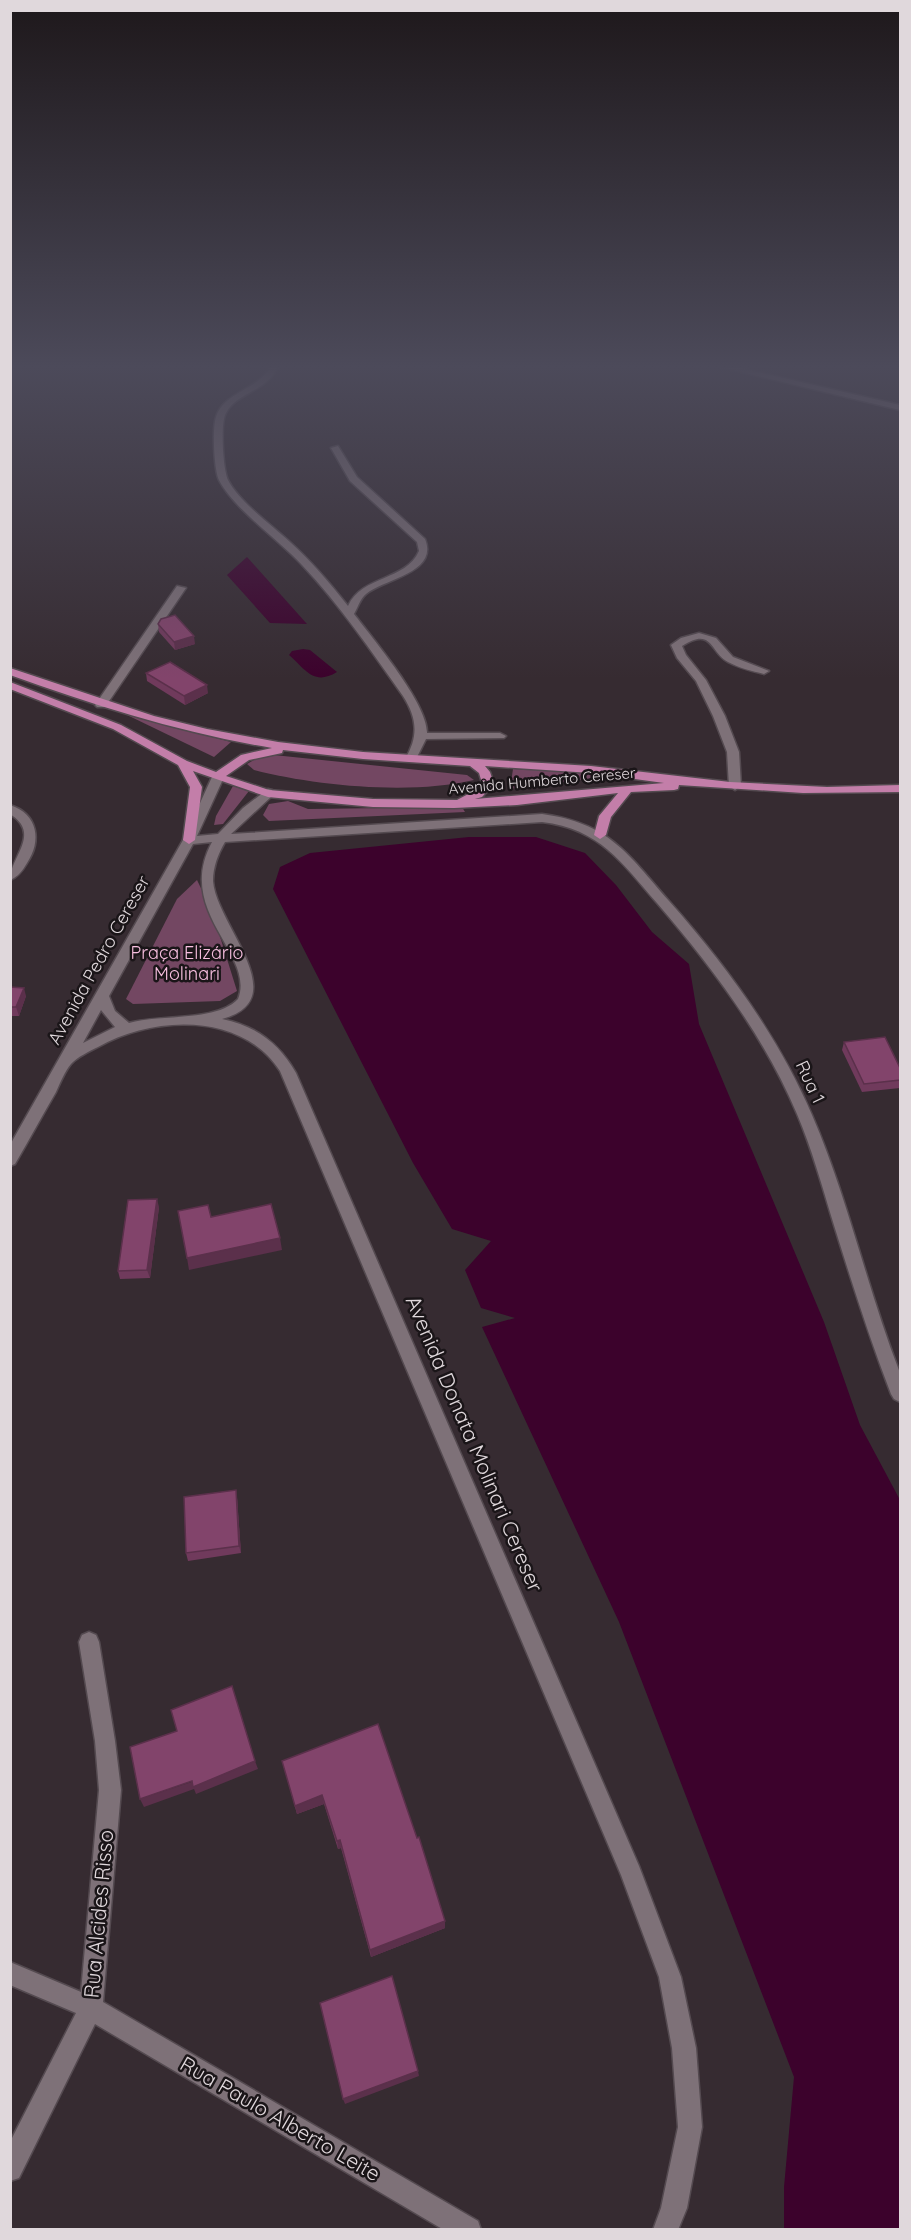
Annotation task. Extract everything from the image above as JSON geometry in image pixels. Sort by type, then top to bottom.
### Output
[{"type":"main road","name":"Avenida Humberto Cereser","points":[[10,671],[101,705],[197,731],[296,748],[475,764],[576,768],[704,784],[820,789],[900,789]]},
{"type":"main road","name":"Avenida Humberto Cereser","points":[[10,685],[117,727],[183,763],[268,793],[373,803],[454,804],[517,801],[627,789],[704,784]]},
{"type":"main road","points":[[218,777],[238,759],[246,756],[296,748]]},
{"type":"main road","points":[[183,763],[196,786],[189,840]]},
{"type":"main road","points":[[454,804],[478,794],[488,784],[488,777],[475,764]]},
{"type":"main road","points":[[600,835],[605,816],[627,789]]},
{"type":"street","points":[[222,470],[223,479],[241,501],[296,552],[350,613],[413,704],[421,722],[421,736],[411,759]]},
{"type":"street","points":[[347,470],[352,479],[422,541],[425,548],[423,557],[415,565],[362,591],[350,613]]},
{"type":"street","points":[[101,705],[181,588]]},
{"type":"street","points":[[735,786],[733,752],[718,716],[701,680],[681,656],[676,645],[692,635],[703,636],[721,645],[729,659],[764,671]]},
{"type":"street","points":[[421,736],[500,736]]},
{"type":"street","name":"Avenida Pedro Cereser","points":[[10,1160],[189,840],[218,777]]},
{"type":"street","points":[[64,1061],[126,1028],[194,1021],[232,1012],[242,1005],[249,985],[209,895],[207,881],[212,856],[223,837],[249,807],[268,793]]},
{"type":"street","points":[[10,809],[25,820],[30,833],[28,853],[18,870],[10,876]]},
{"type":"street","points":[[189,840],[542,818],[566,820],[600,835]]},
{"type":"street","name":"Rua 1","points":[[600,835],[697,939],[769,1040],[806,1118],[879,1343],[900,1394]]},
{"type":"street","points":[[101,994],[106,1011],[126,1028]]},
{"type":"street","name":"Avenida Donata Molinari Cereser","points":[[194,1021],[236,1028],[255,1036],[269,1046],[289,1073],[631,1874],[670,1977],[684,2048],[690,2127],[674,2208],[664,2229]]},
{"type":"street","name":"Rua Alcides Risso","points":[[10,2169],[91,2008],[110,1791],[105,1741],[89,1642]]},
{"type":"street","name":"Rua Paulo Alberto Leite","points":[[10,1973],[91,2008],[469,2229]]},
{"type":"green space","points":[[125,714],[231,742],[214,757]]},
{"type":"green space","points":[[264,754],[467,775],[474,780],[449,785],[393,788],[334,784],[279,776],[254,770],[247,764]]},
{"type":"green space","points":[[513,769],[625,774],[510,789]]},
{"type":"green space","points":[[233,786],[249,791],[223,824],[214,825],[216,816]]},
{"type":"green space","points":[[288,801],[308,809],[462,807],[465,812],[269,821],[263,815],[269,804]]},
{"type":"green space","name":"Praça Elizário Molinari","points":[[197,880],[212,911],[237,991],[220,1001],[133,1004],[126,999],[177,899]]},
{"type":"shaded area","points":[[247,557],[307,624],[270,623],[227,575]]},
{"type":"shaded area","points":[[310,650],[337,672],[329,676],[316,677],[306,671],[289,655],[292,651]]},
{"type":"shaded area","points":[[469,837],[536,837],[585,853],[616,885],[652,932],[689,964],[699,1024],[824,1322],[860,1425],[900,1500],[900,2229],[784,2229],[784,2187],[794,2077],[619,1622],[482,1327],[515,1318],[481,1308],[465,1270],[491,1241],[452,1229],[413,1163],[273,889],[280,867],[310,853]]},
{"type":"building","points":[[175,615],[194,636],[174,642],[158,624],[161,619]]},
{"type":"building","points":[[170,662],[207,685],[184,696],[146,673]]},
{"type":"building","points":[[10,987],[24,988],[16,1007],[10,1007]]},
{"type":"building","points":[[885,1037],[900,1068],[900,1080],[864,1084],[844,1042]]},
{"type":"building","points":[[157,1199],[147,1270],[118,1271],[128,1200]]},
{"type":"building","points":[[271,1204],[280,1238],[187,1258],[178,1211],[208,1205],[211,1217]]},
{"type":"building","points":[[236,1490],[239,1546],[186,1553],[184,1497]]},
{"type":"building","points":[[232,1686],[255,1761],[193,1787],[192,1781],[140,1799],[130,1747],[177,1731],[171,1710]]},
{"type":"building","points":[[378,1724],[417,1838],[419,1837],[445,1921],[370,1950],[340,1840],[337,1841],[322,1795],[295,1806],[282,1761]]},
{"type":"building","points":[[392,1976],[418,2071],[343,2099],[320,2003]]}]
